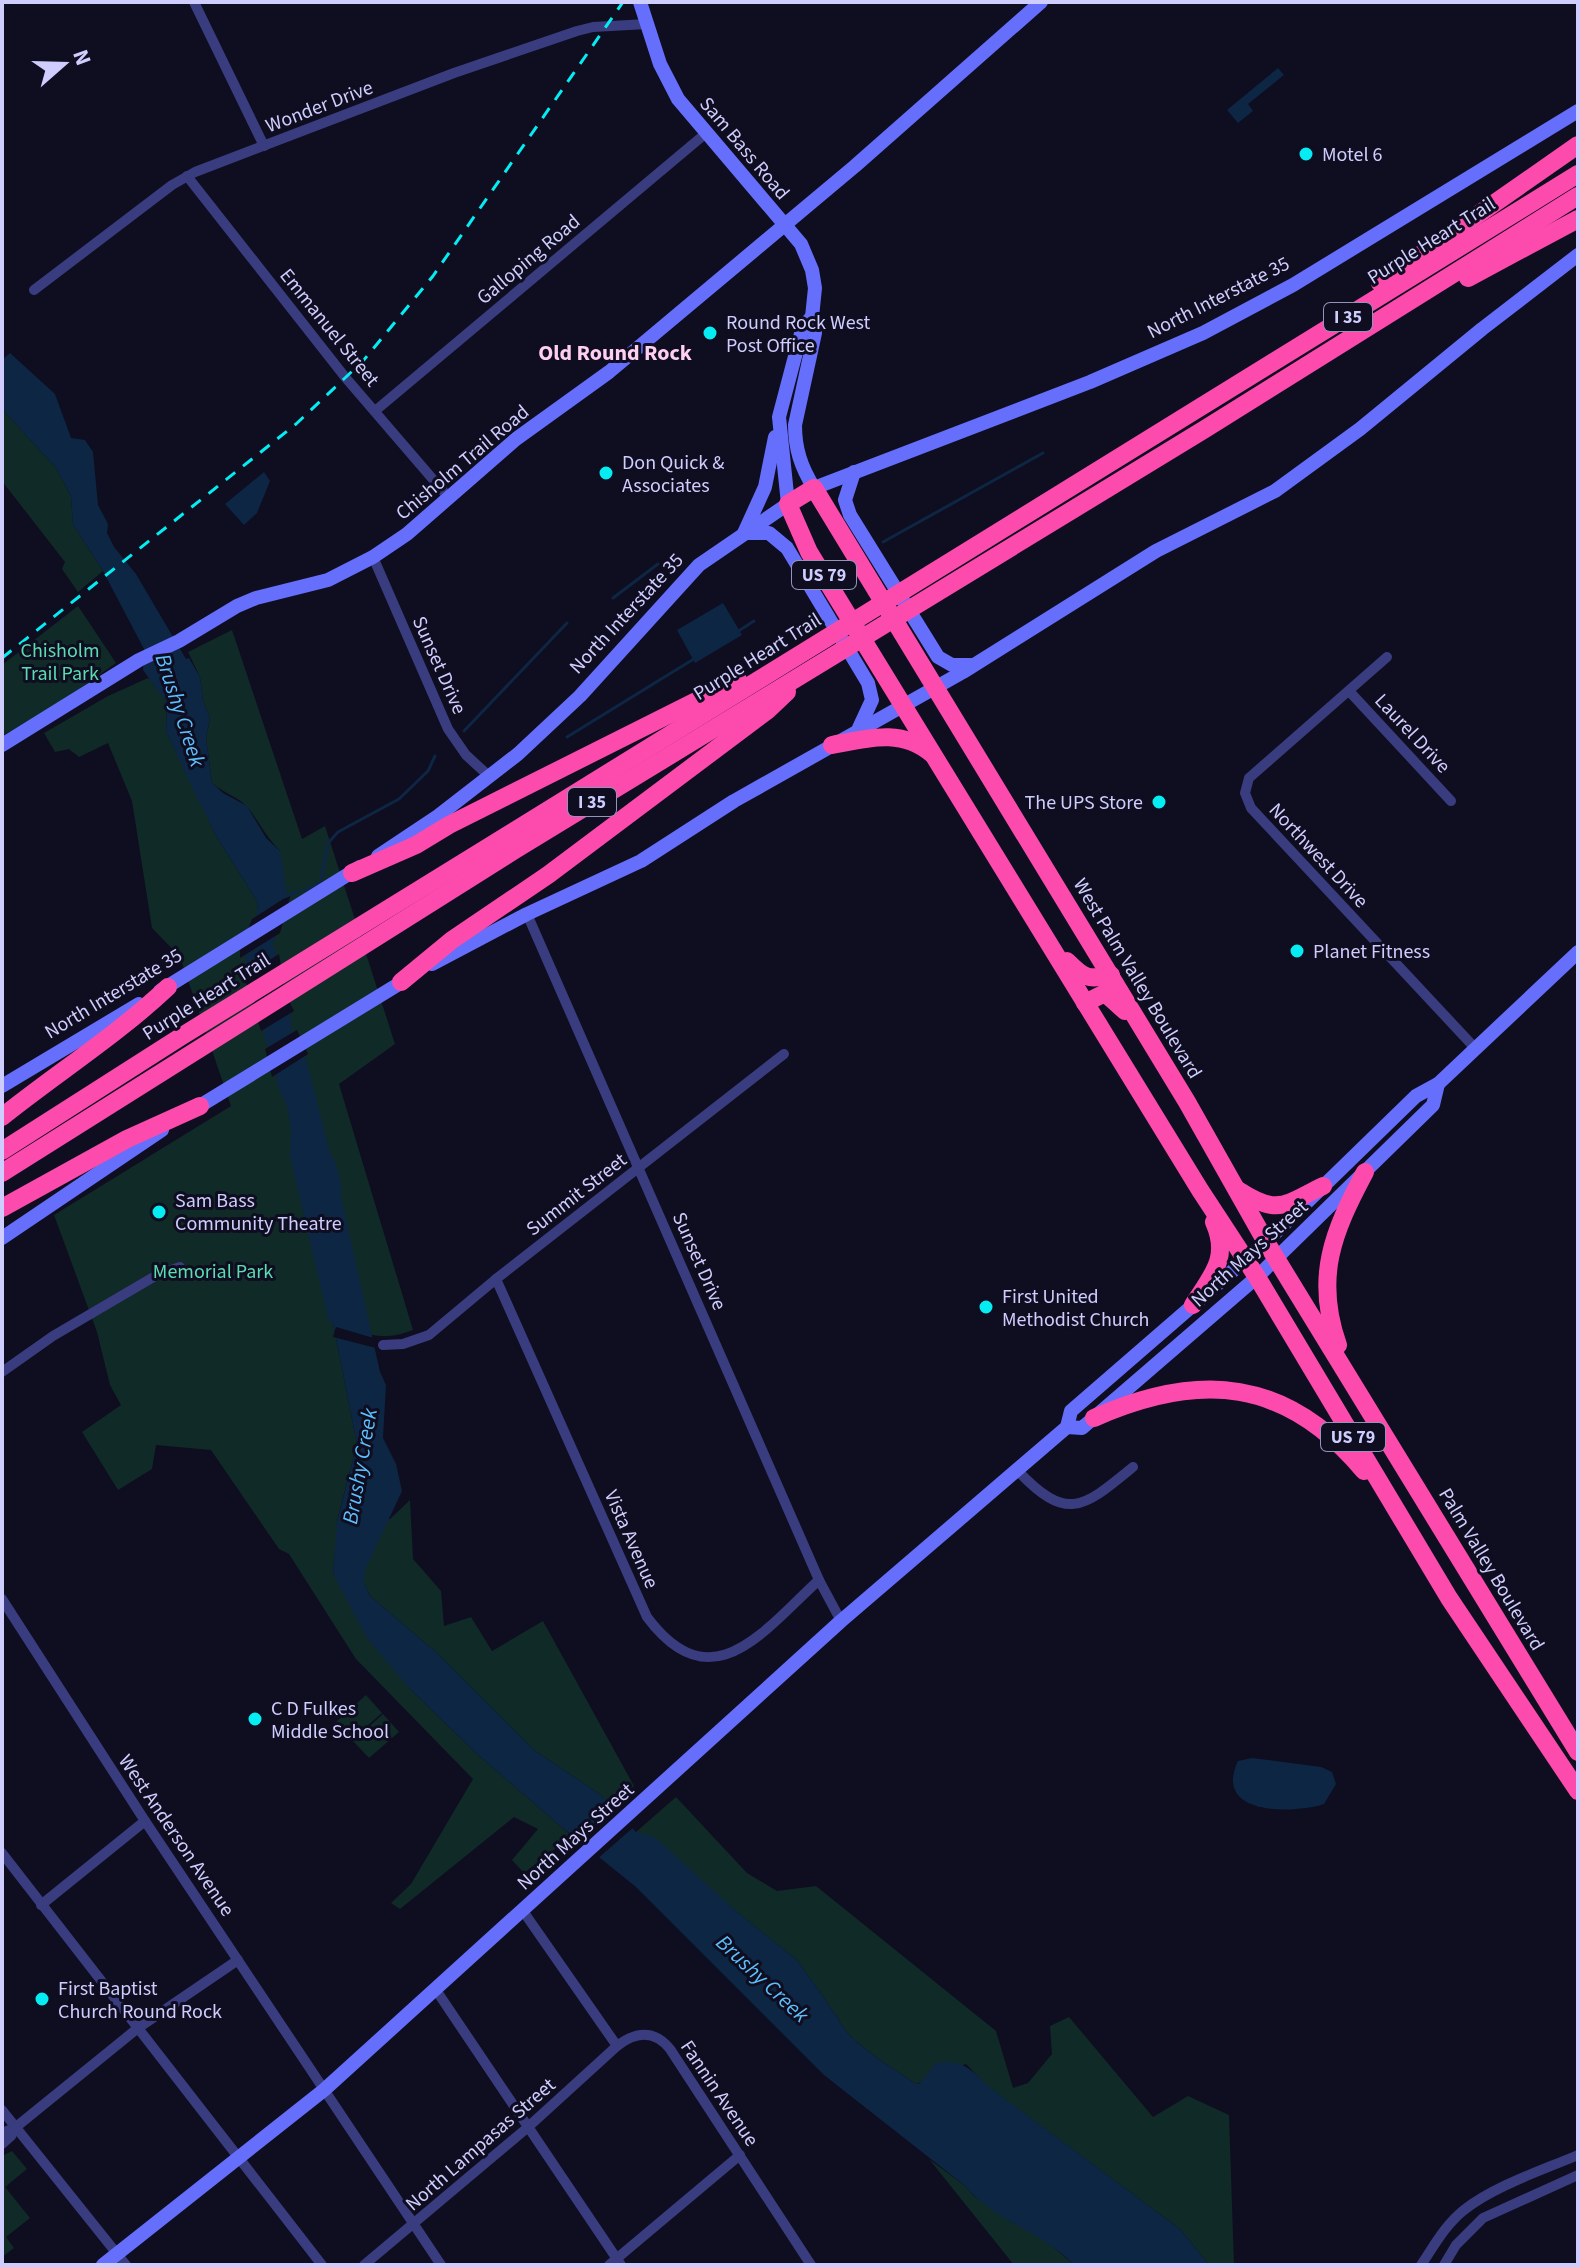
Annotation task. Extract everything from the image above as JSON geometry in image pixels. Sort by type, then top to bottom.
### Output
[{"type":"highway","points":[[1118,459],[1254,361],[1385,281],[1578,145]]},
{"type":"highway","name":"Purple Heart Trail","points":[[931,584],[1118,459],[1578,174]]},
{"type":"highway","name":"Purple Heart Trail","points":[[2,1151],[186,1045],[931,584],[1205,429],[1578,196]]},
{"type":"highway","points":[[1205,429],[1334,361],[1482,270],[1578,219]]},
{"type":"highway","name":"North Interstate 35","points":[[788,504],[814,488]]},
{"type":"highway","name":"West Palm Valley Boulevard","points":[[814,488],[1111,975],[1266,1242],[1369,1408]]},
{"type":"highway","name":"US 79","points":[[788,504],[809,552],[1200,1190],[1257,1277],[1449,1598],[1578,1791]]},
{"type":"highway","points":[[347,876],[416,845],[449,825],[687,708],[751,673],[814,656]]},
{"type":"highway","points":[[396,985],[452,940],[548,875],[768,710],[814,656]]},
{"type":"highway","points":[[832,745],[896,737],[917,743],[939,761]]},
{"type":"highway","points":[[1053,948],[1081,975],[1091,979],[1111,975]]},
{"type":"highway","points":[[2,1117],[94,1045],[131,1021],[168,987]]},
{"type":"highway","points":[[1085,1003],[1105,993],[1141,1028]]},
{"type":"highway","name":"Purple Heart Trail","points":[[2,1173],[186,1045]]},
{"type":"highway","points":[[2,1208],[127,1139],[204,1104]]},
{"type":"highway","points":[[1365,1172],[1333,1237],[1327,1284],[1334,1333],[1369,1408]]},
{"type":"highway","points":[[1238,1190],[1262,1205],[1274,1207],[1323,1186]]},
{"type":"highway","points":[[1193,1305],[1222,1251],[1220,1235],[1200,1190]]},
{"type":"highway","points":[[1094,1418],[1139,1399],[1181,1391],[1206,1389],[1258,1397],[1304,1416],[1335,1440],[1404,1521]]},
{"type":"highway","name":"Palm Valley Boulevard","points":[[1369,1408],[1578,1752]]},
{"type":"main road","name":"Sam Bass Road","points":[[640,2],[667,81],[678,99],[801,244],[812,270],[815,333],[795,425],[799,459],[814,488]]},
{"type":"main road","name":"Chisholm Trail Road","points":[[2,745],[139,660],[256,598],[328,580],[373,557],[407,534],[516,439],[609,372],[865,158],[1041,2]]},
{"type":"main road","name":"North Interstate 35","points":[[814,488],[1090,382],[1203,333],[1280,292],[1578,111]]},
{"type":"main road","points":[[2,1238],[88,1178],[396,985],[527,914],[641,861],[734,801],[974,665],[1156,551],[1255,502],[1299,475],[1578,255]]},
{"type":"main road","name":"Sam Bass Road","points":[[788,504],[779,417],[803,326],[812,317]]},
{"type":"main road","points":[[744,533],[765,487],[779,417]]},
{"type":"main road","points":[[854,472],[845,500],[850,515],[931,647],[944,662],[974,665]]},
{"type":"main road","name":"North Interstate 35","points":[[2,1086],[168,987],[438,816],[490,777],[580,696],[699,565],[788,504]]},
{"type":"main road","points":[[744,533],[769,533],[780,539],[868,683],[872,700],[858,730]]},
{"type":"main road","name":"North Mays Street","points":[[103,2265],[122,2259],[324,2090],[841,1621],[1067,1427],[1071,1411],[1266,1242],[1416,1096],[1438,1084],[1578,952]]},
{"type":"main road","name":"North Mays Street","points":[[1067,1427],[1082,1428],[1257,1277],[1433,1105],[1438,1084]]},
{"type":"street","points":[[194,2],[264,146]]},
{"type":"street","name":"Wonder Drive","points":[[34,290],[187,176],[454,73],[577,31],[647,24]]},
{"type":"street","name":"Galloping Road","points":[[375,411],[705,134]]},
{"type":"street","name":"Emmanuel Street","points":[[187,176],[331,360],[449,498]]},
{"type":"street","name":"Sunset Drive","points":[[373,557],[448,729],[466,755],[490,777]]},
{"type":"street","name":"Northwest Drive","points":[[1387,657],[1249,778],[1245,793],[1247,801],[1375,943],[1475,1048]]},
{"type":"street","name":"Laurel Drive","points":[[1349,691],[1451,801]]},
{"type":"street","name":"Sunset Drive","points":[[527,914],[819,1580],[841,1621]]},
{"type":"street","name":"Summit Street","points":[[383,1345],[403,1344],[429,1335],[784,1054]]},
{"type":"street","points":[[2,1372],[53,1336],[157,1275],[180,1267]]},
{"type":"street","name":"Vista Avenue","points":[[496,1279],[647,1617],[668,1642],[691,1655],[715,1658],[730,1655],[753,1641],[819,1580]]},
{"type":"street","points":[[1017,1470],[1052,1501],[1072,1505],[1102,1493],[1133,1467]]},
{"type":"street","name":"West Anderson Avenue","points":[[2,1599],[145,1821],[441,2265]]},
{"type":"street","points":[[41,1905],[145,1821]]},
{"type":"street","points":[[2,1853],[322,2265]]},
{"type":"street","points":[[523,1911],[617,2046]]},
{"type":"street","points":[[2,2144],[16,2127],[138,2028],[238,1960]]},
{"type":"street","points":[[436,1990],[615,2263],[740,2155]]},
{"type":"street","name":"Fannin Avenue","points":[[617,2046],[626,2039],[645,2033],[665,2042],[808,2260]]},
{"type":"street","name":"North Lampasas Street","points":[[364,2265],[527,2128],[617,2046]]},
{"type":"street","points":[[2,2110],[122,2259]]},
{"type":"street","points":[[2,2133],[16,2127]]},
{"type":"street","points":[[1421,2265],[1446,2227],[1465,2209],[1578,2155]]},
{"type":"street","points":[[1444,2265],[1456,2245],[1483,2218],[1578,2175]]},
{"type":"street","points":[[795,2265],[808,2260]]},
{"type":"green space","points":[[2,409],[56,468],[71,496],[73,524],[103,571],[78,592],[62,569],[65,562],[2,481]]},
{"type":"green space","name":"Chisholm Trail Park","points":[[78,606],[116,663],[58,704],[2,736],[2,665]]},
{"type":"green space","name":"Memorial Park","points":[[232,630],[302,839],[325,826],[395,1044],[339,1084],[413,1330],[381,1336],[333,1323],[357,1444],[337,1521],[390,1519],[410,1500],[413,1559],[441,1591],[444,1626],[471,1617],[492,1651],[543,1621],[634,1786],[611,1807],[601,1795],[534,1750],[437,1653],[370,1596],[364,1583],[335,1553],[333,1574],[409,1688],[477,1754],[572,1836],[524,1873],[512,1860],[538,1829],[514,1817],[400,1909],[391,1903],[411,1884],[473,1779],[356,1659],[289,1554],[279,1549],[211,1450],[156,1445],[152,1469],[118,1490],[82,1432],[121,1405],[110,1385],[97,1332],[54,1215],[231,1106],[180,957],[152,928],[132,801],[108,743],[79,757],[69,749],[55,752],[44,733],[108,696],[148,678],[153,681],[167,703],[166,731],[218,839],[257,901],[258,912],[280,851],[246,805],[212,783],[206,738],[210,718],[203,701],[200,677],[188,652]]},
{"type":"green space","points":[[366,1695],[382,1713],[352,1739],[336,1722]]},
{"type":"green space","points":[[383,1714],[399,1732],[369,1758],[353,1741]]},
{"type":"green space","points":[[676,1797],[747,1873],[777,1891],[816,1886],[996,2031],[1013,2088],[1028,2083],[1052,2054],[1050,2026],[1069,2017],[1153,2117],[1188,2096],[1229,2115],[1234,2265],[1209,2265],[1181,2230],[987,2086],[966,2064],[916,2084],[861,2045],[843,2027],[797,1960],[636,1832]]},
{"type":"green space","points":[[12,2151],[27,2169],[5,2187],[30,2218],[6,2237],[14,2248],[2,2257],[2,2156]]},
{"type":"green space","points":[[929,2159],[974,2196],[1014,2223],[1042,2237],[1074,2265],[1014,2265]]},
{"type":"water","points":[[1278,68],[1284,75],[1248,104],[1253,111],[1238,123],[1227,110]]},
{"type":"water","name":"Brushy Creek","points":[[10,353],[55,394],[71,438],[85,440],[93,452],[98,505],[108,524],[107,533],[200,677],[203,701],[210,718],[206,738],[212,783],[247,806],[266,838],[280,851],[287,896],[273,944],[290,1008],[291,1028],[305,1056],[330,1153],[339,1174],[341,1197],[380,1372],[386,1385],[383,1438],[396,1464],[402,1491],[365,1570],[364,1583],[370,1596],[437,1653],[534,1750],[601,1795],[636,1832],[656,1838],[737,1912],[797,1960],[843,2027],[861,2045],[916,2084],[936,2063],[959,2064],[971,2070],[988,2086],[1181,2230],[1209,2265],[1074,2265],[1048,2243],[989,2208],[824,2075],[636,1887],[477,1754],[409,1688],[367,1638],[333,1574],[337,1522],[357,1444],[333,1323],[329,1322],[290,1156],[291,1129],[287,1106],[279,1089],[246,966],[246,949],[256,918],[257,901],[218,839],[188,779],[166,731],[167,703],[143,670],[144,649],[103,571],[73,524],[71,496],[56,468],[2,409],[2,360]]},
{"type":"water","points":[[264,472],[270,481],[257,513],[244,525],[225,504]]},
{"type":"water","points":[[723,603],[742,635],[695,663],[677,630]]},
{"type":"water","points":[[1252,1758],[1321,1767],[1332,1772],[1336,1784],[1324,1804],[1294,1809],[1260,1807],[1236,1792],[1233,1779],[1238,1761]]},
{"type":"pier","points":[[291,894],[280,933],[240,958],[252,919]]},
{"type":"pier","points":[[279,954],[285,993],[294,1011],[261,1031],[244,976]]},
{"type":"pier","points":[[297,1030],[308,1054],[272,1077],[265,1049]]},
{"type":"pier","points":[[336,1327],[377,1339],[380,1349],[333,1337]]},
{"type":"pier","points":[[615,1806],[635,1826],[596,1860],[573,1842]]},
{"type":"waterway","points":[[883,542],[1043,453]]},
{"type":"waterway","points":[[613,598],[658,564]]},
{"type":"waterway","points":[[737,632],[754,621]]},
{"type":"waterway","points":[[464,731],[567,623]]},
{"type":"waterway","points":[[567,737],[697,657]]},
{"type":"waterway","points":[[304,890],[320,883],[328,843],[338,832],[399,799],[428,771],[435,756]]},
{"type":"waterway","points":[[284,897],[299,891]]},
{"type":"railway","points":[[2,658],[296,424],[363,361],[433,276],[623,2]]},
{"type":"place","name":"Motel 6","points":[[1306,154]]},
{"type":"place","name":"Round Rock West Post Office","points":[[710,333]]},
{"type":"place","name":"Don Quick & Associates","points":[[606,473]]},
{"type":"place","name":"The UPS Store","points":[[1159,802]]},
{"type":"place","name":"Planet Fitness","points":[[1297,951]]},
{"type":"place","name":"Sam Bass Community Theatre","points":[[159,1212]]},
{"type":"place","name":"First United Methodist Church","points":[[986,1307]]},
{"type":"place","name":"C D Fulkes Middle School","points":[[255,1719]]},
{"type":"place","name":"First Baptist Church Round Rock","points":[[42,1999]]},
{"type":"district","name":"Old Round Rock","points":[[615,352]]}]
